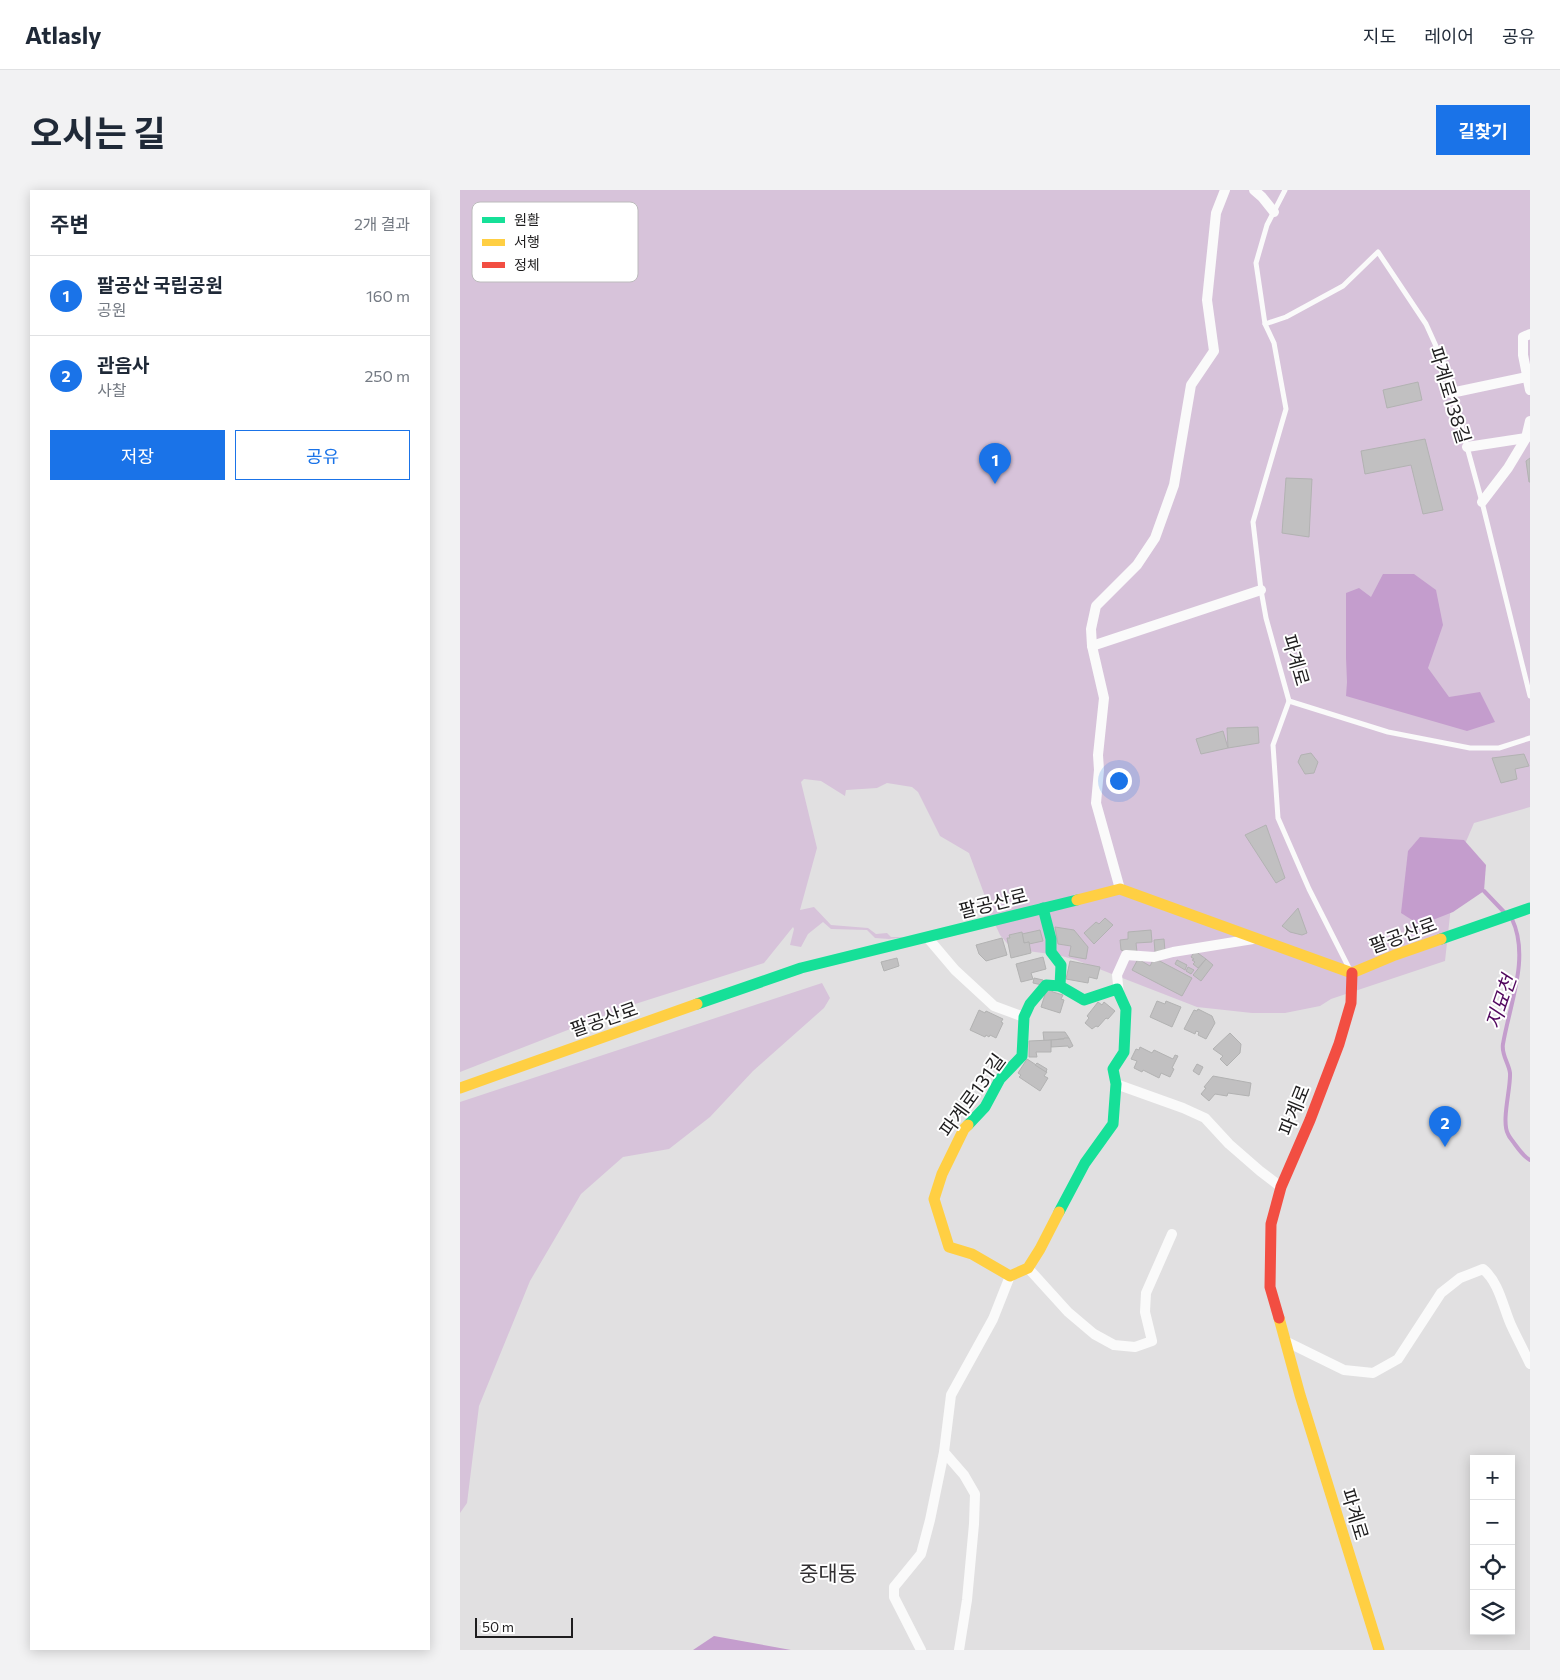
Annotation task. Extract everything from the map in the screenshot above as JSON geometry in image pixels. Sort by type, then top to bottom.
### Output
[{"type":"street","points":[[1120,889],[1096,803],[1099,770],[1098,755],[1104,698],[1092,646],[1091,629],[1096,606],[1137,565],[1155,538],[1174,485],[1191,385],[1214,351],[1207,300],[1216,213],[1225,190]]},
{"type":"street","points":[[1254,190],[1274,212]]},
{"type":"street","points":[[1530,334],[1523,337],[1530,390]]},
{"type":"street","points":[[1451,393],[1528,377]]},
{"type":"street","points":[[1482,502],[1508,468],[1526,438],[1530,421]]},
{"type":"street","points":[[1467,447],[1526,438]]},
{"type":"street","points":[[1092,646],[1261,590]]},
{"type":"street","name":"팔공산로","points":[[460,1088],[801,968],[1120,889],[1352,973],[1396,955],[1530,908]]},
{"type":"street","points":[[921,1650],[894,1597],[894,1587],[921,1554],[944,1452],[951,1395],[993,1319],[1010,1276],[1028,1268],[1085,1164],[1113,1124],[1116,1084],[1113,1069],[1124,1052],[1126,1009],[1117,989],[1084,1000],[1060,986],[1061,965],[1051,952],[1051,939],[1043,908]]},
{"type":"street","points":[[927,937],[956,970],[994,1006],[1024,1017]]},
{"type":"street","points":[[1119,995],[1117,974],[1126,955],[1154,957],[1173,952],[1259,938]]},
{"type":"street","name":"파계로","points":[[1352,973],[1351,1003],[1339,1044],[1310,1120],[1281,1187],[1271,1224],[1270,1287],[1379,1650]]},
{"type":"street","name":"파계로131길","points":[[1010,1276],[972,1254],[949,1247],[934,1199],[942,1174],[964,1129],[985,1107],[1000,1079],[1022,1056],[1024,1017],[1030,1004],[1046,985],[1060,986]]},
{"type":"street","points":[[1116,1084],[1206,1118],[1229,1144],[1260,1172],[1281,1187]]},
{"type":"street","points":[[1028,1268],[1068,1312],[1094,1334],[1114,1345],[1135,1347],[1152,1341],[1145,1312],[1146,1293],[1172,1234]]},
{"type":"street","points":[[1285,1342],[1344,1370],[1372,1373],[1398,1359],[1441,1293],[1460,1278],[1483,1269],[1489,1274],[1493,1282],[1530,1364]]},
{"type":"street","points":[[944,1452],[964,1475],[974,1494],[974,1524],[967,1600],[959,1650]]},
{"type":"lane","name":"파계로","points":[[1285,190],[1267,225],[1256,263],[1265,324],[1274,343],[1286,409],[1253,522],[1266,618],[1289,701],[1273,745],[1278,818],[1309,889],[1352,973]]},
{"type":"lane","name":"파계로138길","points":[[1265,324],[1286,317],[1343,286],[1378,252],[1426,324],[1445,366],[1482,502],[1530,696]]},
{"type":"lane","points":[[1289,701],[1388,732],[1470,748],[1499,748],[1530,738]]},
{"type":"shaded area","points":[[460,190],[1530,190],[1530,807],[1474,823],[1465,844],[1452,897],[1445,961],[1331,999],[1320,1006],[1285,1013],[1252,1013],[1197,1007],[1076,960],[1058,955],[1012,949],[1000,935],[995,924],[982,915],[986,899],[969,853],[940,836],[918,792],[912,787],[887,783],[877,788],[846,790],[845,796],[821,781],[804,779],[801,782],[817,848],[800,910],[814,907],[831,925],[868,928],[876,934],[887,933],[891,937],[906,937],[875,938],[867,930],[831,929],[823,922],[808,934],[801,947],[790,945],[793,927],[764,963],[632,1005],[460,1072]]},
{"type":"shaded area","points":[[1383,574],[1414,574],[1436,590],[1443,625],[1428,668],[1449,697],[1480,692],[1495,722],[1467,731],[1346,696],[1346,593],[1359,588],[1371,597]]},
{"type":"shaded area","points":[[1420,837],[1464,840],[1486,865],[1484,891],[1453,912],[1420,925],[1401,913],[1408,851]]},
{"type":"shaded area","points":[[822,983],[830,998],[824,1008],[753,1071],[710,1117],[669,1149],[623,1157],[581,1194],[530,1281],[479,1406],[467,1503],[460,1513],[460,1102]]},
{"type":"shaded area","points":[[714,1636],[791,1650],[693,1650]]},
{"type":"building","points":[[1418,382],[1422,400],[1387,408],[1383,390]]},
{"type":"building","points":[[1425,439],[1443,510],[1423,514],[1411,465],[1365,474],[1361,451]]},
{"type":"building","points":[[1530,458],[1530,482],[1529,482],[1526,461]]},
{"type":"building","points":[[1286,478],[1312,479],[1309,537],[1282,533]]},
{"type":"building","points":[[1258,727],[1259,743],[1228,748],[1227,728]]},
{"type":"building","points":[[1223,731],[1228,748],[1201,754],[1196,739]]},
{"type":"building","points":[[1311,753],[1318,762],[1314,773],[1305,774],[1298,762],[1301,755]]},
{"type":"building","points":[[1524,754],[1529,766],[1515,769],[1517,779],[1501,783],[1492,758]]},
{"type":"building","points":[[1266,825],[1285,878],[1276,883],[1245,835]]},
{"type":"building","points":[[1298,908],[1307,933],[1302,935],[1290,932],[1282,926]]},
{"type":"building","points":[[1105,918],[1113,925],[1094,944],[1084,933],[1096,922],[1099,924]]},
{"type":"building","points":[[1055,927],[1074,930],[1088,947],[1086,959],[1069,956],[1071,946],[1058,944]]},
{"type":"building","points":[[1040,930],[1043,941],[1029,944],[1029,942],[1024,943],[1022,934]]},
{"type":"building","points":[[1151,930],[1152,942],[1136,943],[1137,952],[1129,953],[1121,950],[1120,940],[1128,939],[1128,932]]},
{"type":"building","points":[[1022,932],[1024,943],[1029,942],[1031,953],[1011,958],[1007,938],[1010,938],[1009,935]]},
{"type":"building","points":[[1002,938],[1007,955],[986,961],[979,954],[976,945]]},
{"type":"building","points":[[1164,939],[1165,951],[1155,952],[1154,940]]},
{"type":"building","points":[[1195,951],[1206,959],[1198,968],[1193,964],[1195,962],[1191,957]]},
{"type":"building","points":[[1043,957],[1046,969],[1031,973],[1033,979],[1021,982],[1016,964]]},
{"type":"building","points":[[897,958],[899,966],[884,971],[881,962]]},
{"type":"building","points":[[1154,958],[1192,978],[1182,996],[1132,970],[1138,959],[1150,966]]},
{"type":"building","points":[[1206,959],[1213,965],[1201,981],[1193,975]]},
{"type":"building","points":[[1177,960],[1187,965],[1185,970],[1175,964]]},
{"type":"building","points":[[1070,961],[1100,967],[1097,979],[1089,977],[1088,983],[1066,979]]},
{"type":"building","points":[[1188,967],[1194,970],[1191,974],[1186,971]]},
{"type":"building","points":[[1034,978],[1043,980],[1042,985],[1033,983]]},
{"type":"building","points":[[1047,988],[1063,995],[1061,999],[1064,1000],[1060,1013],[1041,1007]]},
{"type":"building","points":[[1157,1001],[1165,1004],[1166,1001],[1181,1007],[1172,1027],[1150,1017]]},
{"type":"building","points":[[1098,1002],[1102,1005],[1104,1002],[1115,1011],[1098,1027],[1096,1026],[1092,1029],[1085,1023],[1089,1018],[1087,1016]]},
{"type":"building","points":[[1198,1009],[1212,1016],[1215,1023],[1206,1039],[1198,1035],[1199,1032],[1196,1031],[1195,1034],[1184,1029],[1194,1010],[1197,1011]]},
{"type":"building","points":[[979,1010],[985,1013],[986,1011],[1003,1019],[996,1038],[990,1035],[985,1037],[970,1030]]},
{"type":"building","points":[[1043,1032],[1065,1032],[1069,1038],[1044,1041]]},
{"type":"building","points":[[1230,1033],[1241,1044],[1240,1053],[1227,1066],[1220,1059],[1223,1056],[1213,1049]]},
{"type":"building","points":[[1069,1038],[1073,1046],[1069,1048],[1068,1046],[1051,1047],[1051,1040]]},
{"type":"building","points":[[1051,1040],[1051,1052],[1036,1052],[1037,1057],[1029,1057],[1029,1041]]},
{"type":"building","points":[[1140,1047],[1152,1053],[1154,1050],[1173,1059],[1175,1055],[1178,1056],[1170,1077],[1161,1073],[1159,1078],[1134,1068],[1137,1061],[1131,1059],[1136,1049],[1139,1050]]},
{"type":"building","points":[[1027,1059],[1047,1072],[1044,1076],[1048,1078],[1040,1091],[1019,1077],[1021,1075],[1018,1073]]},
{"type":"building","points":[[1037,1063],[1047,1069],[1046,1072],[1035,1065]]},
{"type":"building","points":[[1197,1064],[1203,1067],[1199,1075],[1193,1071]]},
{"type":"building","points":[[1213,1076],[1251,1083],[1249,1096],[1228,1093],[1227,1096],[1215,1094],[1209,1101],[1201,1094]]},
{"type":"waterway","name":"지묘천","points":[[1484,891],[1505,913]]},
{"type":"waterway","name":"지묘천","points":[[1512,919],[1517,934],[1519,964],[1503,1044],[1503,1051],[1510,1073],[1506,1128],[1509,1136],[1521,1153],[1530,1160]]},
{"type":"traffic: fast","points":[[697,1004],[801,968],[1077,900]]},
{"type":"traffic: fast","points":[[1043,908],[1051,939],[1051,952],[1061,965],[1060,986],[1084,1000],[1117,989],[1126,1009],[1124,1052],[1113,1069],[1116,1084],[1113,1124],[1085,1163],[1059,1212]]},
{"type":"traffic: fast","points":[[1441,939],[1530,908]]},
{"type":"traffic: fast","points":[[968,1125],[985,1107],[1000,1079],[1022,1056],[1024,1017],[1030,1004],[1046,985],[1060,986]]},
{"type":"traffic: slow","points":[[1077,900],[1120,889],[1352,973],[1441,939]]},
{"type":"traffic: slow","points":[[460,1088],[697,1004]]},
{"type":"traffic: slow","points":[[968,1125],[964,1129],[942,1174],[934,1199],[949,1247],[972,1254],[1010,1276],[1028,1268],[1059,1212]]},
{"type":"traffic: slow","points":[[1279,1318],[1300,1395],[1379,1650]]},
{"type":"traffic: jam","points":[[1279,1318],[1270,1287],[1271,1224],[1281,1187],[1310,1120],[1339,1044],[1351,1003],[1352,973]]},
{"type":"place","name":"팔공산 국립공원","points":[[995,484]]},
{"type":"place","name":"관음사","points":[[1445,1147]]},
{"type":"district","name":"중대동","points":[[828,1574]]}]
